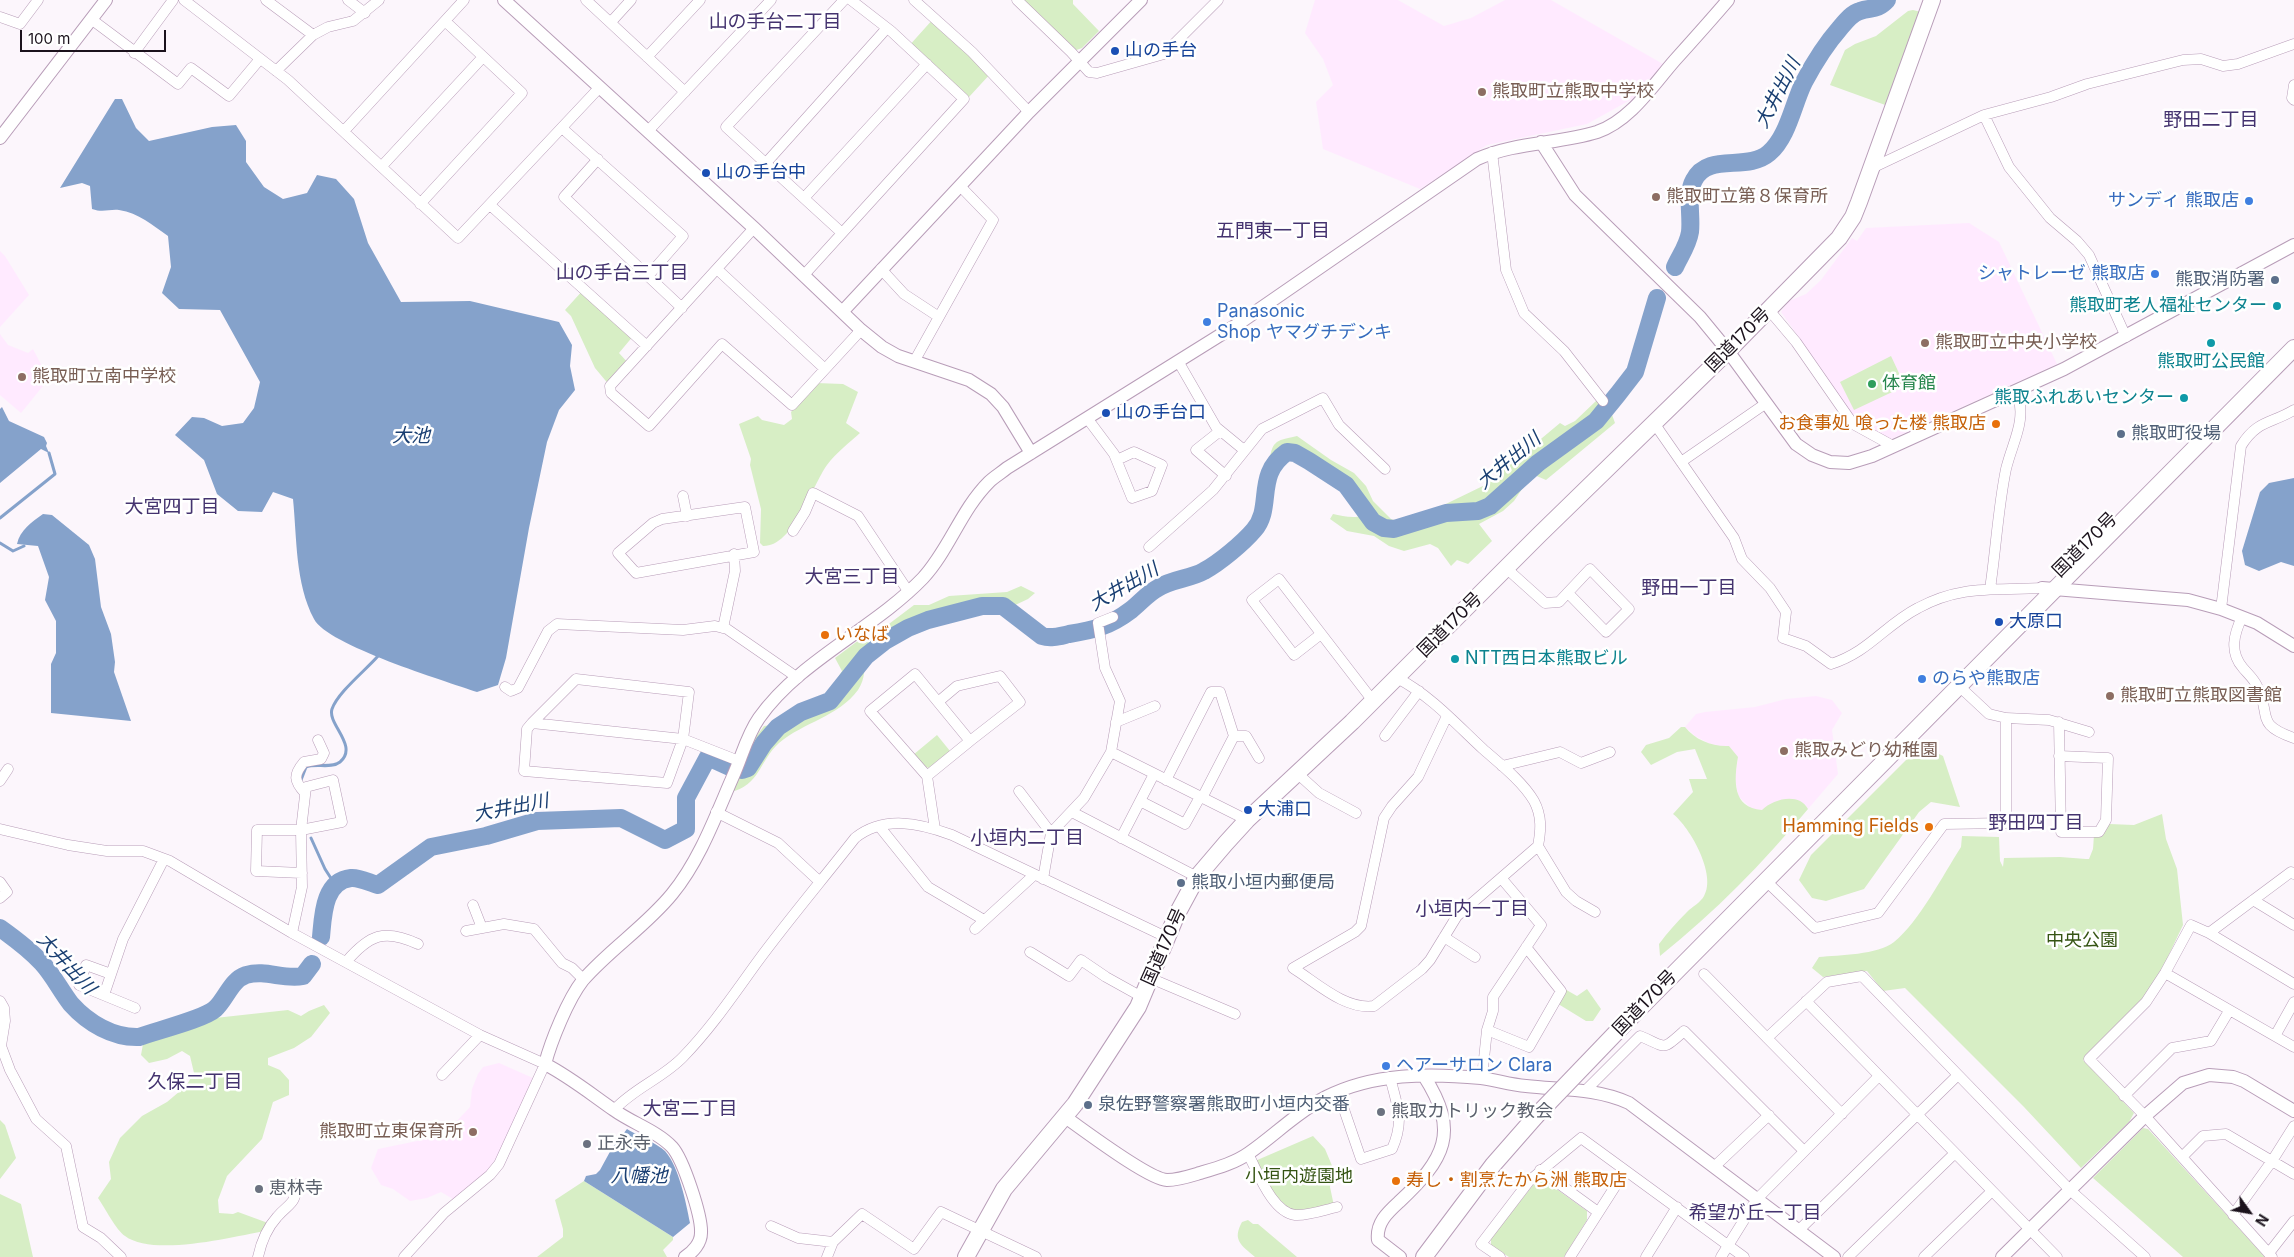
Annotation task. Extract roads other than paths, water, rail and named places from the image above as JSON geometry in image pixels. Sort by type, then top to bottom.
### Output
[{"type":"highway","name":"国道170号","points":[[966,1257],[1004,1189],[1065,1117],[1130,1020],[1142,997],[1166,938],[1197,877],[1247,820],[1298,774],[1397,678],[1820,259],[1845,230],[1853,217],[1872,168],[1932,0]]},
{"type":"highway","name":"国道170号","points":[[1424,1257],[1492,1164],[1536,1116],[1765,880],[1882,762],[1960,687],[2049,589],[2294,334]]},
{"type":"highway","name":"国道170号","points":[[1882,762],[1910,727],[2294,348]]},
{"type":"street","points":[[0,17],[20,24],[38,0]]},
{"type":"street","points":[[0,138],[106,0]]},
{"type":"street","points":[[134,53],[173,0]]},
{"type":"street","points":[[184,0],[276,71],[344,130],[458,238],[600,87]]},
{"type":"street","points":[[266,0],[312,35]]},
{"type":"street","points":[[348,0],[364,13]]},
{"type":"street","points":[[276,71],[312,35],[328,27],[353,21],[379,0]]},
{"type":"street","points":[[344,130],[464,0]]},
{"type":"street","points":[[504,0],[754,228],[861,330],[882,347],[898,356],[915,360],[969,380],[991,394],[1003,407],[1031,454]]},
{"type":"street","points":[[586,0],[684,92]]},
{"type":"street","points":[[610,22],[631,0]]},
{"type":"street","points":[[647,57],[700,0]]},
{"type":"street","points":[[648,131],[771,0]]},
{"type":"street","points":[[842,233],[726,127],[844,0]]},
{"type":"street","points":[[804,275],[964,99],[887,28],[851,0]]},
{"type":"street","points":[[914,0],[972,52],[1029,112]]},
{"type":"street","points":[[1017,0],[1089,72],[1097,73],[1164,54],[1218,0]]},
{"type":"street","points":[[842,311],[1029,112],[1141,0]]},
{"type":"street","points":[[404,1257],[444,1213],[490,1175],[499,1164],[544,1064],[548,1050],[584,980],[672,895],[704,842],[739,760],[758,720],[770,703],[798,678],[924,577],[943,551],[978,495],[989,482],[1087,418],[1238,324],[1477,159],[1492,152],[1598,132],[1622,118],[1642,99],[1728,0]]},
{"type":"street","points":[[91,19],[134,53],[178,84],[190,68],[229,96],[260,59]]},
{"type":"street","points":[[420,204],[522,93],[445,21]]},
{"type":"street","points":[[766,163],[887,28]]},
{"type":"street","points":[[1872,168],[1984,115],[2165,63],[2201,59],[2224,66],[2238,64],[2294,44]]},
{"type":"street","points":[[382,166],[483,57]]},
{"type":"street","points":[[804,198],[927,64]]},
{"type":"street","points":[[2294,85],[2292,98],[2294,100]]},
{"type":"street","points":[[1984,115],[2008,167],[2050,218],[2078,241],[2089,255],[2126,337]]},
{"type":"street","points":[[562,128],[683,236],[648,276]]},
{"type":"street","points":[[1541,142],[1576,195],[1700,317],[1728,351],[1796,444],[1812,455],[1830,462],[1849,463],[1893,446],[2064,369],[2294,244]]},
{"type":"street","points":[[1492,152],[1506,270],[1524,313],[1564,351],[1603,401]]},
{"type":"street","points":[[598,159],[564,197],[682,308]]},
{"type":"street","points":[[915,360],[993,220],[960,186]]},
{"type":"street","points":[[490,205],[647,346]]},
{"type":"street","points":[[754,228],[718,270],[610,386],[611,393],[650,426],[722,344],[792,406],[861,330]]},
{"type":"street","points":[[882,269],[904,294],[939,317]]},
{"type":"street","points":[[718,270],[826,369]]},
{"type":"street","points":[[1769,310],[1796,342],[1853,424],[1893,446]]},
{"type":"street","points":[[1178,361],[1220,431],[1244,450]]},
{"type":"street","points":[[1990,589],[2006,469],[2020,426],[2022,410],[2017,390]]},
{"type":"street","points":[[1149,547],[1213,490],[1262,429],[1323,398],[1339,425],[1385,469]]},
{"type":"street","points":[[1681,462],[1765,404]]},
{"type":"street","points":[[2221,609],[2241,446],[2249,433],[2266,421],[2294,410]]},
{"type":"street","points":[[1087,418],[1117,460],[1132,498],[1152,491],[1162,465],[1134,452],[1117,460]]},
{"type":"street","points":[[1654,424],[1734,538],[1742,560],[1770,588],[1786,612],[1783,638],[1806,646],[1831,664],[1843,660],[1871,644],[1893,623],[1918,608],[1962,591],[1990,589],[2049,589],[2188,600],[2221,609],[2257,623],[2294,646]]},
{"type":"street","points":[[1220,431],[1196,450],[1226,476]]},
{"type":"street","points":[[792,531],[805,512],[813,494],[858,516],[908,591]]},
{"type":"street","points":[[683,496],[687,516]]},
{"type":"street","points":[[745,507],[754,552],[734,554],[636,572],[618,553],[653,523],[662,519],[745,507]]},
{"type":"street","points":[[723,628],[736,572],[734,554]]},
{"type":"street","points":[[1506,568],[1545,602],[1559,602],[1590,569],[1629,609],[1606,632],[1568,593]]},
{"type":"street","points":[[1321,634],[1294,655],[1252,600],[1279,579],[1321,634],[1372,701]]},
{"type":"street","points":[[975,929],[1038,877],[1051,833],[1084,798],[1111,752],[1120,701],[1106,668],[1099,628],[1113,617]]},
{"type":"street","points":[[2242,617],[2234,634],[2234,651],[2241,666],[2258,686],[2269,726],[2276,732],[2294,738]]},
{"type":"street","points":[[505,687],[511,691],[518,688],[548,631],[557,624],[683,630],[715,626],[739,636],[798,678]]},
{"type":"street","points":[[935,829],[927,776],[870,710],[915,674],[970,741]]},
{"type":"street","points":[[927,776],[1020,702],[1000,676],[957,686],[938,702]]},
{"type":"street","points":[[1397,678],[1418,691],[1447,716],[1528,792],[1534,802],[1541,824],[1538,846],[1566,892],[1576,901],[1595,912]]},
{"type":"street","points":[[576,679],[689,692],[682,739],[667,783],[524,771],[527,728],[576,679]]},
{"type":"street","points":[[1960,687],[1988,714],[2006,718],[2058,722],[2089,732]]},
{"type":"street","points":[[1385,736],[1418,691]]},
{"type":"street","points":[[1140,801],[1185,824],[1234,736],[1220,692],[1211,692],[1166,780]]},
{"type":"street","points":[[1116,722],[1155,706]]},
{"type":"street","points":[[1447,716],[1418,777],[1392,806],[1384,818],[1361,926],[1355,932],[1294,968],[1350,1004],[1366,1008],[1374,1006],[1422,969],[1457,916],[1538,846]]},
{"type":"street","points":[[1765,880],[1815,928],[1878,913],[1944,824],[2006,823],[2006,718]]},
{"type":"street","points":[[2058,722],[2061,832],[2099,832],[2106,820],[2108,758],[2059,756]]},
{"type":"street","points":[[532,723],[682,739],[739,760]]},
{"type":"street","points":[[1234,736],[1246,736],[1259,758]]},
{"type":"street","points":[[305,792],[296,783],[296,777],[304,762],[321,759],[324,753],[318,740]]},
{"type":"street","points":[[1111,752],[1247,820]]},
{"type":"street","points":[[1502,766],[1560,752],[1581,762],[1610,752]]},
{"type":"street","points":[[0,781],[8,769]]},
{"type":"street","points":[[1121,838],[1154,774]]},
{"type":"street","points":[[1298,774],[1319,794],[1356,813]]},
{"type":"street","points":[[292,933],[302,887],[302,873],[301,830],[306,787],[333,780],[342,822],[301,830],[257,830],[256,871],[302,873]]},
{"type":"street","points":[[1019,791],[1051,833]]},
{"type":"street","points":[[716,812],[778,843],[820,882]]},
{"type":"street","points":[[1072,812],[1197,877]]},
{"type":"street","points":[[614,1110],[623,1100],[672,1068],[718,1018],[758,960],[855,838],[866,830],[903,822],[935,829],[972,844],[1166,938]]},
{"type":"street","points":[[879,826],[928,887],[984,920]]},
{"type":"street","points":[[0,829],[107,851],[143,851],[164,859],[292,933],[480,1036],[569,1076],[614,1110],[664,1140],[680,1159],[698,1213],[702,1234],[691,1255]]},
{"type":"street","points":[[104,995],[123,939],[164,859]]},
{"type":"street","points":[[2209,933],[2291,872],[2294,874]]},
{"type":"street","points":[[1482,1078],[1487,1030],[1493,1012],[1493,996],[1540,925],[1502,879]]},
{"type":"street","points":[[0,882],[7,892],[0,898]]},
{"type":"street","points":[[2253,900],[2294,925]]},
{"type":"street","points":[[473,906],[482,928]]},
{"type":"street","points":[[466,931],[504,924],[534,929],[562,963],[572,968],[584,980]]},
{"type":"street","points":[[2294,984],[2209,933],[2191,925],[2165,973],[2146,1002],[2089,1059],[2145,1116],[2271,1255],[2294,1221]]},
{"type":"street","points":[[346,962],[361,944],[374,937],[401,936],[418,944]]},
{"type":"street","points":[[1444,937],[1475,957]]},
{"type":"street","points":[[1487,1030],[1529,1048],[1561,991],[1526,947]]},
{"type":"street","points":[[1030,952],[1069,976],[1081,960],[1106,977],[1142,997]]},
{"type":"street","points":[[112,974],[86,965],[79,985],[135,1008]]},
{"type":"street","points":[[2165,973],[2294,1047]]},
{"type":"street","points":[[1704,974],[1842,1114]]},
{"type":"street","points":[[1767,1038],[1827,982],[1862,976],[2070,1190],[2145,1257]]},
{"type":"street","points":[[1150,978],[1235,1014]]},
{"type":"street","points":[[0,1001],[4,1008],[1,1046],[10,1070],[36,1119],[66,1146],[83,1227],[101,1238],[121,1257]]},
{"type":"street","points":[[1806,1001],[1991,1192],[2057,1257]]},
{"type":"street","points":[[2275,1036],[2294,1002]]},
{"type":"street","points":[[2124,1096],[2172,1048],[2211,1041],[2230,1011]]},
{"type":"street","points":[[1585,1090],[1640,1036],[1660,1046],[1667,1046],[1684,1031],[1804,1151]]},
{"type":"street","points":[[442,1075],[480,1036]]},
{"type":"street","points":[[1799,1230],[1958,1075]]},
{"type":"street","points":[[1400,1257],[1378,1240],[1377,1230],[1382,1220],[1425,1175],[1436,1158],[1444,1139],[1443,1114],[1439,1101],[1424,1076]]},
{"type":"street","points":[[1720,1257],[1757,1199],[1879,1076]]},
{"type":"street","points":[[2002,1257],[2145,1116],[2183,1084],[2196,1078],[2209,1076],[2233,1077],[2244,1081],[2294,1111]]},
{"type":"street","points":[[1065,1117],[1158,1178],[1167,1180],[1182,1178],[1224,1166],[1248,1154],[1305,1110],[1338,1092],[1390,1077],[1482,1078],[1524,1086],[1585,1090],[1611,1095],[1629,1104],[1834,1257]]},
{"type":"street","points":[[1338,1092],[1361,1159],[1392,1149],[1397,1136],[1400,1123],[1390,1077]]},
{"type":"street","points":[[1714,1167],[1768,1115]]},
{"type":"street","points":[[2234,1215],[2294,1126]]},
{"type":"street","points":[[2182,1158],[2203,1136],[2226,1134],[2294,1174]]},
{"type":"street","points":[[1500,1257],[1481,1244],[1507,1208],[1540,1170],[1581,1138],[1744,1257]]},
{"type":"street","points":[[1248,1154],[1276,1204],[1285,1211],[1293,1215],[1337,1207]]},
{"type":"street","points":[[1848,1257],[1954,1154]]},
{"type":"street","points":[[1540,1170],[1598,1212]]},
{"type":"street","points":[[1570,1257],[1625,1171]]},
{"type":"street","points":[[258,1257],[260,1247],[276,1218],[294,1202],[297,1184]]},
{"type":"street","points":[[1924,1257],[1991,1192]]},
{"type":"street","points":[[1646,1257],[1677,1207]]},
{"type":"street","points":[[827,1257],[834,1242],[862,1214],[914,1249],[941,1212],[1036,1257]]},
{"type":"street","points":[[771,1226],[798,1238],[834,1242]]},
{"type":"water","name":"大池","points":[[115,99],[122,99],[136,128],[149,141],[212,127],[236,125],[246,141],[246,162],[264,187],[283,199],[307,193],[317,175],[336,179],[354,199],[368,243],[401,302],[470,301],[559,322],[572,345],[570,366],[575,390],[559,410],[547,442],[529,528],[506,658],[498,685],[477,692],[363,651],[323,629],[314,619],[303,591],[298,560],[293,499],[273,492],[262,512],[238,511],[217,494],[204,460],[175,435],[192,417],[204,418],[222,426],[243,423],[254,408],[260,382],[220,310],[179,309],[162,293],[171,267],[168,236],[133,214],[119,210],[99,211],[92,209],[90,186],[82,183],[60,188]]},
{"type":"water","points":[[2,407],[9,421],[44,437],[49,453],[41,449],[0,483],[0,409]]},
{"type":"water","points":[[2294,478],[2294,566],[2281,562],[2259,571],[2245,565],[2242,551],[2260,492],[2269,483]]},
{"type":"water","points":[[43,514],[52,515],[89,545],[95,559],[101,607],[111,634],[115,662],[114,672],[131,721],[51,713],[51,664],[56,653],[56,621],[45,600],[49,577],[38,546],[17,544],[24,530]]},
{"type":"water","name":"八幡池","points":[[627,1129],[662,1148],[674,1166],[681,1185],[690,1223],[673,1237],[584,1181],[586,1176],[596,1174],[600,1170],[612,1148]]},
{"type":"waterway","name":"大井出川","points":[[1675,267],[1689,237],[1690,192],[1694,180],[1700,172],[1718,164],[1750,161],[1769,153],[1776,146],[1786,129],[1804,82],[1830,41],[1854,14],[1877,7],[1887,0]]},
{"type":"waterway","name":"大井出川","points":[[742,770],[748,768],[764,743],[778,727],[801,712],[830,701],[866,656],[885,641],[908,628],[928,620],[982,606],[1003,606],[1042,636],[1059,636],[1109,624],[1131,610],[1147,595],[1158,588],[1204,571],[1244,541],[1254,530],[1260,521],[1263,511],[1267,481],[1271,471],[1277,461],[1287,452],[1295,453],[1346,485],[1373,522],[1384,528],[1394,529],[1446,513],[1478,511],[1490,506],[1538,463],[1596,421],[1618,394],[1635,372],[1657,298]]},
{"type":"waterway","points":[[0,518],[55,474],[49,453]]},
{"type":"waterway","points":[[0,543],[13,551],[24,546]]},
{"type":"waterway","points":[[301,780],[306,767],[336,764],[345,756],[346,749],[334,721],[332,709],[346,688],[378,656]]},
{"type":"waterway","name":"大井出川","points":[[321,937],[326,901],[335,886],[342,881],[354,878],[378,885],[431,847],[486,836],[537,821],[621,818],[665,840],[686,829],[686,798],[708,757],[730,767]]},
{"type":"waterway","points":[[311,838],[325,869],[336,886]]},
{"type":"waterway","name":"大井出川","points":[[0,928],[42,963],[71,1004],[85,1017],[102,1028],[129,1037],[139,1037],[209,1013],[219,1005],[232,985],[246,975],[261,973],[288,977],[303,976],[312,964]]},
{"type":"place","name":"山の手台","points":[[1115,51]]},
{"type":"place","name":"熊取町立熊取中学校","points":[[1482,92]]},
{"type":"place","name":"山の手台中","points":[[706,173]]},
{"type":"place","name":"熊取町立第８保育所","points":[[1656,197]]},
{"type":"place","name":"サンディ 熊取店","points":[[2249,201]]},
{"type":"place","name":"シャトレーゼ 熊取店","points":[[2155,274]]},
{"type":"place","name":"熊取消防署","points":[[2275,280]]},
{"type":"place","name":"熊取町老人福祉センター","points":[[2277,306]]},
{"type":"place","name":"Panasonic Shop ヤマグチデンキ","points":[[1207,322]]},
{"type":"place","name":"熊取町立中央小学校","points":[[1925,343]]},
{"type":"place","name":"熊取町公民館","points":[[2211,343]]},
{"type":"place","name":"熊取町立南中学校","points":[[22,377]]},
{"type":"place","name":"体育館","points":[[1872,384]]},
{"type":"place","name":"熊取ふれあいセンター","points":[[2184,398]]},
{"type":"place","name":"山の手台口","points":[[1106,413]]},
{"type":"place","name":"お食事処 喰った楼 熊取店","points":[[1996,424]]},
{"type":"place","name":"熊取町役場","points":[[2121,434]]},
{"type":"place","name":"大原口","points":[[1999,622]]},
{"type":"place","name":"いなば","points":[[825,635]]},
{"type":"place","name":"NTT西日本熊取ビル","points":[[1455,659]]},
{"type":"place","name":"のらや熊取店","points":[[1922,679]]},
{"type":"place","name":"熊取町立熊取図書館","points":[[2110,696]]},
{"type":"place","name":"熊取みどり幼稚園","points":[[1784,751]]},
{"type":"place","name":"大浦口","points":[[1248,810]]},
{"type":"place","name":"Hamming Fields","points":[[1929,827]]},
{"type":"place","name":"熊取小垣内郵便局","points":[[1181,883]]},
{"type":"place","name":"ヘアーサロン Clara","points":[[1386,1066]]},
{"type":"place","name":"泉佐野警察署熊取町小垣内交番","points":[[1088,1105]]},
{"type":"place","name":"熊取カトリック教会","points":[[1381,1112]]},
{"type":"place","name":"熊取町立東保育所","points":[[473,1132]]},
{"type":"place","name":"正永寺","points":[[587,1144]]},
{"type":"place","name":"寿し・割烹たから洲 熊取店","points":[[1396,1181]]},
{"type":"place","name":"恵林寺","points":[[259,1189]]},
{"type":"district","name":"山の手台二丁目","points":[[775,22]]},
{"type":"district","name":"野田二丁目","points":[[2211,120]]},
{"type":"district","name":"五門東一丁目","points":[[1273,231]]},
{"type":"district","name":"山の手台三丁目","points":[[622,273]]},
{"type":"district","name":"大宮四丁目","points":[[172,507]]},
{"type":"district","name":"大宮三丁目","points":[[852,577]]},
{"type":"district","name":"野田一丁目","points":[[1689,588]]},
{"type":"district","name":"野田四丁目","points":[[2036,823]]},
{"type":"district","name":"小垣内二丁目","points":[[1027,838]]},
{"type":"district","name":"小垣内一丁目","points":[[1472,909]]},
{"type":"district","name":"久保二丁目","points":[[195,1082]]},
{"type":"district","name":"大宮二丁目","points":[[690,1109]]},
{"type":"district","name":"希望が丘一丁目","points":[[1755,1213]]},
{"type":"park label","name":"中央公園","points":[[2082,941]]},
{"type":"park label","name":"小垣内遊園地","points":[[1299,1177]]}]
